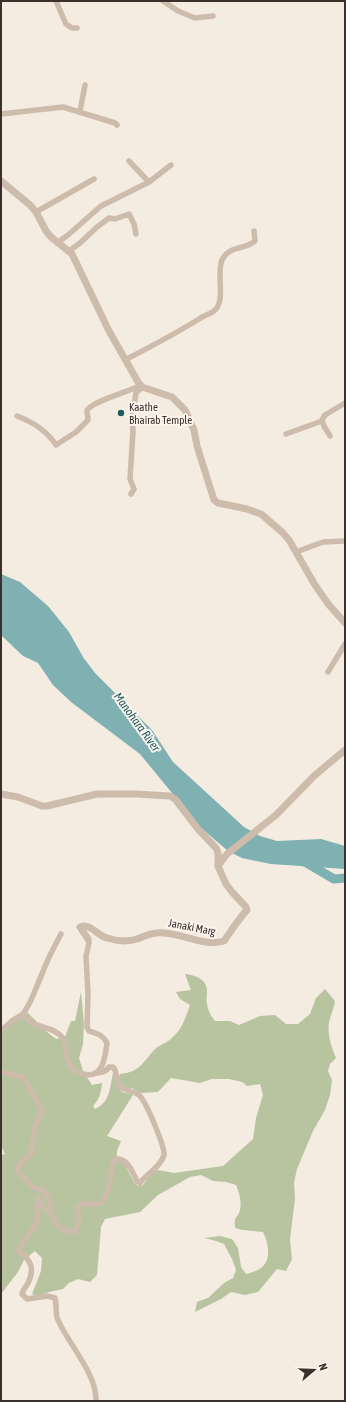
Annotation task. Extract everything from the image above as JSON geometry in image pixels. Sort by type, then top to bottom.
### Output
[{"type":"street","points":[[56,1],[66,24],[72,28],[77,28]]},
{"type":"street","points":[[163,1],[178,11],[195,18],[213,16]]},
{"type":"street","points":[[80,111],[85,85]]},
{"type":"street","points":[[1,114],[63,107],[80,111],[117,125]]},
{"type":"street","points":[[129,161],[149,182]]},
{"type":"street","points":[[57,243],[101,206],[149,182],[171,165]]},
{"type":"street","points":[[36,212],[94,179]]},
{"type":"street","points":[[1,181],[30,205],[36,212],[46,231],[57,243],[69,251],[125,360],[142,386],[172,397],[186,410],[194,430],[197,446],[214,500],[218,503],[247,509],[261,514],[282,532],[289,540],[325,600],[345,623]]},
{"type":"street","points":[[69,251],[109,218],[116,219],[129,214],[134,224],[136,234]]},
{"type":"street","points":[[125,360],[179,332],[204,315],[215,310],[221,296],[219,280],[222,260],[232,250],[252,243],[255,240],[254,231]]},
{"type":"street","points":[[17,416],[31,421],[48,434],[56,445],[80,429],[88,420],[87,411],[90,407],[111,397],[142,386]]},
{"type":"street","points":[[131,494],[134,489],[130,479],[133,431],[132,418],[136,393],[142,386]]},
{"type":"street","points":[[286,434],[322,421],[325,415],[345,403]]},
{"type":"street","points":[[322,421],[330,436]]},
{"type":"street","points":[[296,552],[323,542],[345,541]]},
{"type":"street","points":[[328,672],[345,644]]},
{"type":"street","points":[[218,866],[227,854],[277,813],[314,776],[345,750]]},
{"type":"street","name":"Janaki Marg","points":[[1,794],[18,797],[42,806],[97,794],[136,794],[170,796],[175,798],[198,830],[216,848],[218,853],[218,866],[226,884],[245,905],[247,910],[224,941],[217,944],[163,932],[151,933],[126,941],[106,938],[88,926],[80,927],[88,939],[86,956],[88,994],[87,1027],[89,1031],[104,1037],[107,1043],[102,1063],[97,1073]]},
{"type":"street","points":[[1,1029],[23,1014],[27,1009],[48,958],[61,934]]},
{"type":"street","points":[[23,1014],[31,1022],[45,1027],[63,1038],[66,1057],[69,1064],[79,1074],[90,1076],[103,1072],[109,1067],[113,1067],[117,1070],[117,1080],[122,1088],[127,1091],[135,1092],[142,1097],[162,1143],[164,1155],[161,1162],[140,1183],[137,1181],[124,1160],[116,1158],[108,1191],[101,1204],[82,1204],[77,1208],[79,1219],[76,1232],[68,1232],[56,1226],[50,1212],[46,1210],[39,1202],[38,1198],[36,1201],[38,1218],[36,1225],[20,1247],[19,1251],[27,1257],[31,1266],[31,1276],[22,1294],[27,1299],[47,1296],[56,1298],[57,1318],[86,1368],[96,1394],[96,1401]]},
{"type":"street","points":[[1,1072],[22,1077],[41,1108],[42,1112],[36,1124],[31,1147],[33,1152],[20,1164],[17,1171],[34,1188],[39,1189],[47,1195],[52,1209],[50,1212]]},
{"type":"green space","points":[[185,974],[200,978],[205,983],[207,991],[207,1007],[215,1021],[230,1021],[239,1025],[260,1016],[275,1015],[286,1024],[298,1024],[310,1014],[316,998],[325,989],[335,1001],[329,1028],[330,1041],[336,1058],[330,1064],[328,1071],[332,1080],[330,1095],[325,1110],[313,1131],[297,1169],[294,1183],[295,1198],[290,1239],[292,1259],[286,1271],[277,1269],[258,1292],[245,1295],[231,1292],[221,1299],[195,1312],[197,1302],[208,1298],[224,1283],[233,1278],[236,1270],[224,1244],[204,1238],[220,1236],[232,1239],[238,1248],[241,1267],[246,1274],[256,1271],[263,1266],[266,1263],[268,1254],[266,1238],[263,1232],[235,1228],[235,1219],[239,1213],[241,1204],[236,1185],[226,1182],[213,1181],[201,1175],[190,1177],[158,1195],[140,1212],[105,1219],[101,1227],[97,1275],[90,1282],[78,1279],[69,1283],[63,1289],[37,1296],[32,1294],[41,1271],[42,1258],[35,1251],[24,1260],[18,1272],[1,1294],[1,1155],[5,1154],[1,1145],[1,1031],[14,1020],[28,1013],[56,1039],[65,1037],[71,1021],[75,1021],[81,992],[84,1024],[83,1044],[79,1058],[83,1071],[92,1085],[102,1083],[100,1095],[93,1106],[95,1109],[100,1106],[107,1097],[114,1070],[117,1086],[122,1092],[133,1095],[107,1136],[121,1141],[117,1151],[117,1156],[124,1163],[134,1182],[138,1186],[143,1185],[152,1172],[158,1170],[174,1173],[223,1166],[253,1139],[256,1118],[263,1095],[260,1084],[247,1086],[242,1082],[229,1079],[212,1079],[200,1083],[171,1078],[158,1092],[140,1093],[132,1088],[129,1089],[123,1087],[118,1079],[120,1074],[132,1071],[140,1066],[154,1050],[170,1040],[181,1027],[190,1005],[180,999],[176,992],[191,990]]},
{"type":"water","points":[[1,574],[20,582],[48,606],[69,632],[83,657],[95,673],[152,730],[173,762],[244,827],[260,836],[277,841],[321,839],[345,846],[345,869],[271,864],[242,858],[228,851],[200,827],[140,754],[71,702],[53,685],[38,663],[23,656],[1,635]]},
{"type":"waterway","name":"Manohara River","points":[[305,862],[334,879],[345,878]]},
{"type":"place","name":"Kaathe Bhairab Temple","points":[[121,413]]}]
